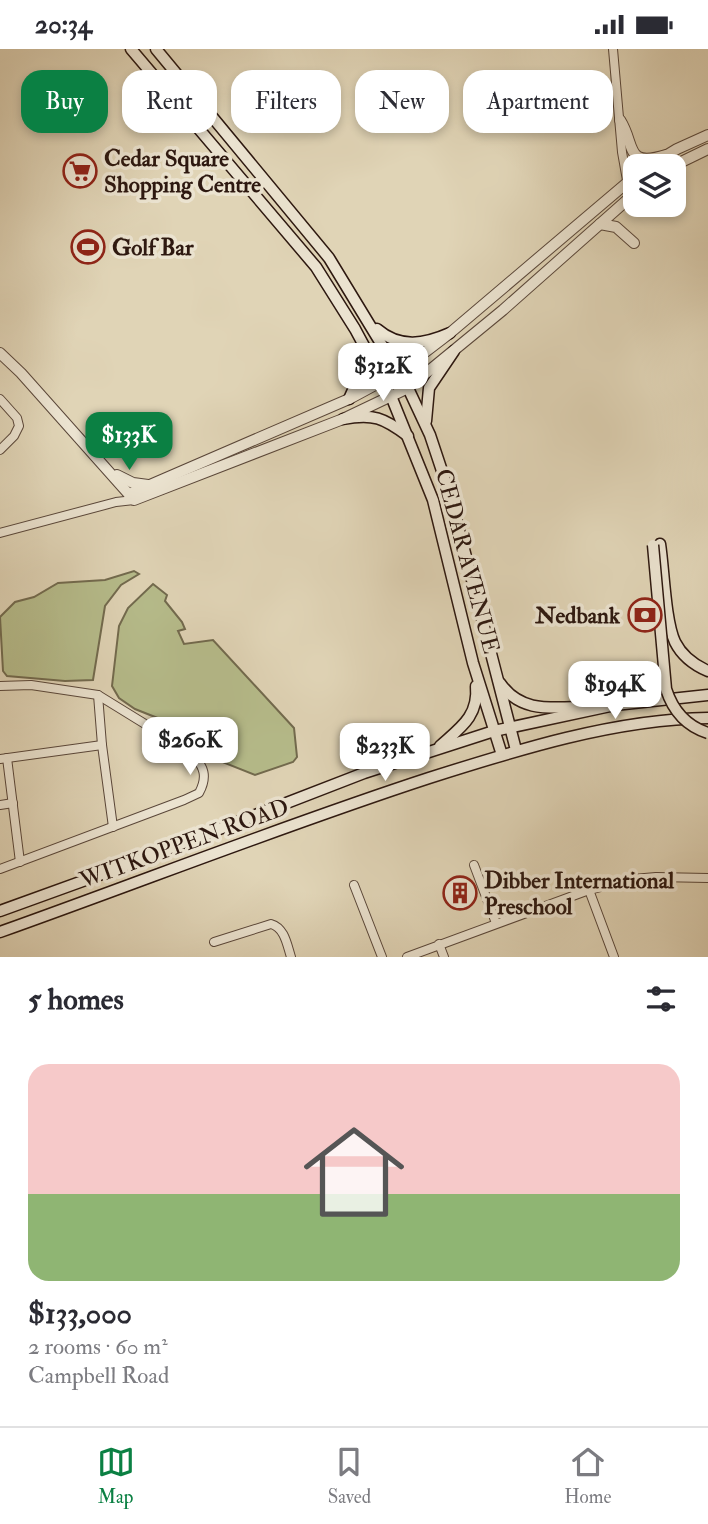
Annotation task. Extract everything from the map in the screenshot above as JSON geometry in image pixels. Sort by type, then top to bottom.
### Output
[{"type":"main road","name":"CEDAR AVENUE","points":[[131,49],[309,258],[384,381],[410,438],[433,500],[473,663],[502,755]]},
{"type":"main road","name":"CEDAR AVENUE","points":[[156,49],[309,231],[368,319],[408,388],[430,435],[450,495],[516,750]]},
{"type":"main road","points":[[368,319],[385,335],[401,342],[422,342],[450,333]]},
{"type":"main road","points":[[349,400],[363,368],[362,342]]},
{"type":"main road","points":[[430,435],[426,420],[429,388],[454,351]]},
{"type":"main road","points":[[343,419],[363,415],[375,417],[385,420],[410,438]]},
{"type":"main road","points":[[708,671],[688,658],[675,641],[657,544],[667,694],[685,721],[708,733]]},
{"type":"main road","points":[[438,748],[470,719],[475,708],[477,694],[473,663]]},
{"type":"main road","points":[[495,675],[514,698],[532,707],[615,705]]},
{"type":"main road","name":"WITKOPPEN ROAD","points":[[0,911],[438,748],[509,727],[615,705],[708,695]]},
{"type":"main road","name":"WITKOPPEN ROAD","points":[[0,932],[369,798],[516,750],[652,722],[708,718]]},
{"type":"street","points":[[613,49],[626,154]]},
{"type":"street","points":[[620,120],[625,128],[630,150],[634,154]]},
{"type":"street","points":[[668,154],[708,135]]},
{"type":"street","points":[[686,159],[708,149]]},
{"type":"street","points":[[131,497],[148,485],[349,400],[399,372],[450,333],[623,186]]},
{"type":"street","points":[[0,533],[131,497],[343,419],[408,388],[623,204]]},
{"type":"street","points":[[600,224],[616,227],[634,243]]},
{"type":"street","points":[[0,353],[131,497]]},
{"type":"street","points":[[0,399],[17,418],[19,426],[14,436],[0,450]]},
{"type":"street","points":[[102,464],[124,479],[138,485],[148,485]]},
{"type":"street","points":[[0,686],[31,685],[98,695],[192,753],[201,764],[205,776],[199,793],[0,869]]},
{"type":"street","points":[[98,695],[113,827]]},
{"type":"street","points":[[20,862],[4,758],[102,745]]},
{"type":"street","points":[[0,805],[13,803]]},
{"type":"street","points":[[474,865],[496,923]]},
{"type":"street","points":[[407,957],[589,890],[633,879],[708,878]]},
{"type":"street","points":[[354,885],[382,957]]},
{"type":"street","points":[[589,890],[614,957]]},
{"type":"street","points":[[214,942],[271,924],[281,931],[291,957]]},
{"type":"street","points":[[439,944],[444,957]]},
{"type":"green space","points":[[134,571],[139,574],[121,585],[105,606],[93,680],[65,681],[7,676],[3,671],[0,617],[15,602],[34,597],[58,583],[105,580]]},
{"type":"green space","points":[[153,584],[167,595],[165,601],[182,622],[185,629],[178,631],[184,644],[213,640],[294,728],[297,757],[293,762],[255,775],[215,759],[160,719],[135,709],[119,698],[112,686],[119,626],[128,608]]},
{"type":"place","name":"Cedar Square Shopping Centre","points":[[80,171]]},
{"type":"place","name":"Golf Bar","points":[[88,247]]},
{"type":"place","name":"Nedbank","points":[[645,615]]},
{"type":"place","name":"Dibber International Preschool","points":[[460,893]]}]
